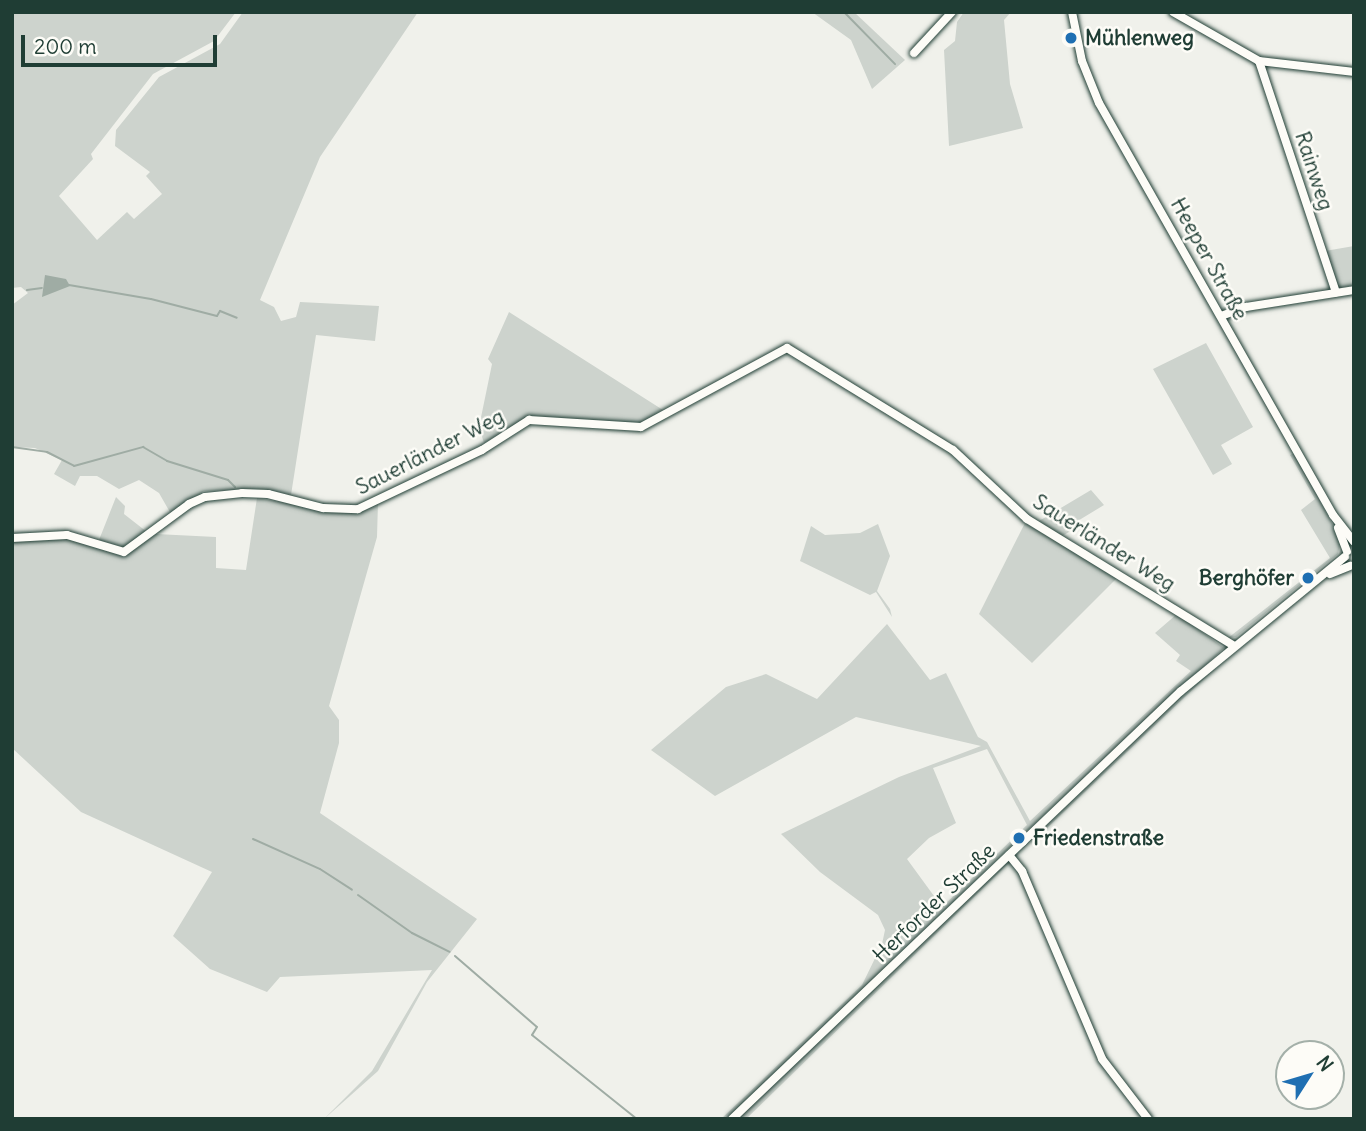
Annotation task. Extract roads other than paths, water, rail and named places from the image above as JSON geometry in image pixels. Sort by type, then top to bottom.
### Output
[{"type":"street","points":[[914,53],[952,12]]},
{"type":"street","name":"Heeper Straße","points":[[1072,12],[1093,90],[1334,515],[1350,549],[1352,567]]},
{"type":"street","points":[[1173,12],[1259,61],[1354,72]]},
{"type":"street","name":"Rainweg","points":[[1259,61],[1336,293]]},
{"type":"street","points":[[1221,316],[1241,308],[1354,290]]},
{"type":"street","name":"Sauerländer Weg","points":[[12,538],[66,535],[124,552],[189,504],[217,495],[268,495],[323,508],[358,509],[482,450],[529,420],[641,428],[787,348],[953,450],[1027,519],[1233,645]]},
{"type":"street","name":"Herforder Straße","points":[[732,1119],[1233,645],[1321,577],[1350,549]]},
{"type":"street","name":"Herforder Straße","points":[[1321,577],[1352,567]]},
{"type":"street","points":[[1009,855],[1022,871],[1102,1059],[1148,1119]]},
{"type":"waterway","points":[[844,12],[895,64]]},
{"type":"waterway","points":[[69,285],[151,299],[217,316],[220,311],[237,318]]},
{"type":"waterway","points":[[27,290],[42,288]]},
{"type":"waterway","points":[[12,447],[47,452],[74,466],[143,447],[167,461],[228,480],[235,487]]},
{"type":"waterway","points":[[253,839],[320,869],[352,890]]},
{"type":"waterway","points":[[358,895],[412,933],[450,952]]},
{"type":"waterway","points":[[455,956],[537,1027],[532,1035],[637,1119]]},
{"type":"place","name":"Mühlenweg","points":[[1071,38]]},
{"type":"place","name":"Berghöfer","points":[[1308,578]]},
{"type":"place","name":"Friedenstraße","points":[[1019,838]]}]
